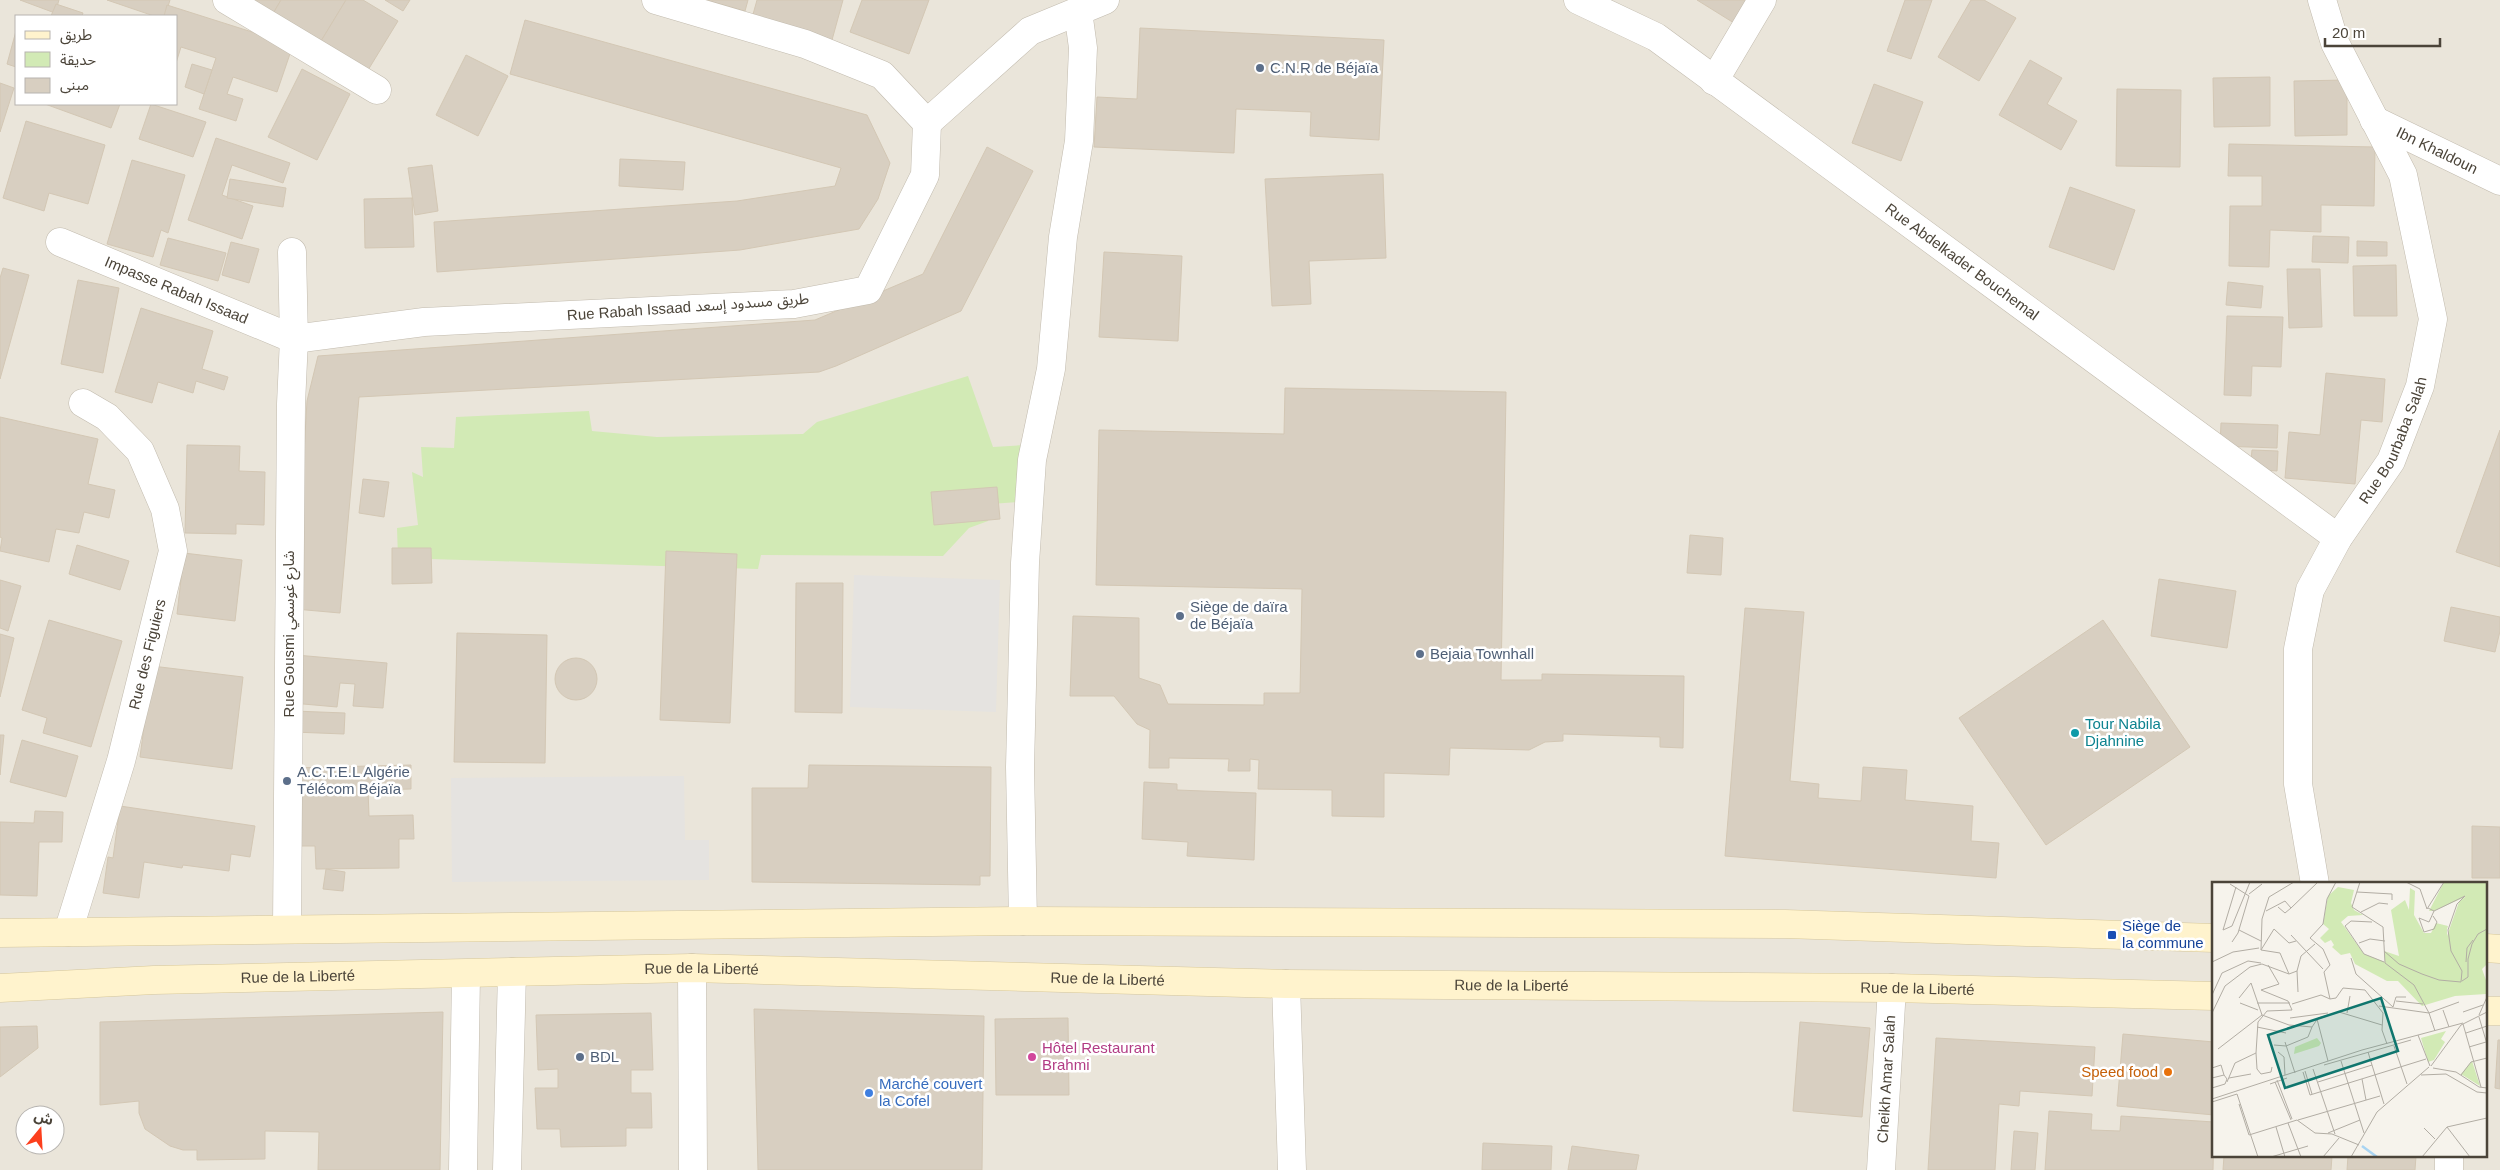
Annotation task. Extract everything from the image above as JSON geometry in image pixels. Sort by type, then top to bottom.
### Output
[{"type":"main road","points":[[0,933],[287,928],[1024,921],[1785,924],[2212,938]]},
{"type":"main road","name":"Rue de la Liberté","points":[[0,988],[154,980],[692,968],[1286,984],[1892,988],[2212,996]]},
{"type":"street","points":[[227,0],[377,90]]},
{"type":"street","points":[[656,0],[805,44],[882,75],[927,123],[1030,30],[1105,0]]},
{"type":"street","name":"Rue Abdelkader Bouchemal","points":[[1578,0],[1656,37],[2338,538]]},
{"type":"street","points":[[1714,81],[1762,0]]},
{"type":"street","name":"Rue Bourbaba Salah","points":[[2315,882],[2298,784],[2298,649],[2310,590],[2338,538],[2391,461],[2420,386],[2433,318],[2403,175],[2335,43],[2322,0]]},
{"type":"street","points":[[1024,921],[1020,768],[1025,563],[1032,460],[1051,369],[1063,236],[1079,141],[1083,48],[1078,11]]},
{"type":"street","name":"Ibn Khaldoun","points":[[2374,120],[2500,181]]},
{"type":"street","name":"Rue Rabah Issaad طريق مسدود إسعد","points":[[294,339],[424,322],[794,304],[868,290],[925,175],[927,123]]},
{"type":"street","name":"Impasse Rabah Issaad","points":[[60,242],[294,339]]},
{"type":"street","name":"Rue Gousmi شارع غوسمي","points":[[287,928],[291,414],[294,339],[292,252]]},
{"type":"street","name":"Rue des Figuiers","points":[[68,932],[122,761],[173,551],[165,509],[140,451],[107,417],[83,403]]},
{"type":"street","points":[[692,968],[692,1170]]},
{"type":"street","points":[[507,1170],[512,972]]},
{"type":"street","points":[[463,1170],[466,974]]},
{"type":"street","points":[[1286,984],[1292,1170]]},
{"type":"street","name":"Cheikh Amar Salah","points":[[1880,1170],[1892,988]]},
{"type":"shaded area","points":[[0,0],[2500,0],[2500,1170],[0,1170]]},
{"type":"shaded area","points":[[854,575],[1000,580],[996,712],[850,707]]},
{"type":"shaded area","points":[[684,776],[685,840],[709,840],[709,880],[452,882],[451,778]]},
{"type":"green space","points":[[968,376],[993,447],[1024,445],[1019,502],[991,504],[988,521],[969,528],[943,556],[761,555],[758,569],[398,558],[397,528],[418,525],[412,472],[423,477],[421,447],[454,448],[456,417],[589,411],[592,431],[657,437],[803,434],[817,422]]},
{"type":"building","points":[[20,0],[59,0],[55,13]]},
{"type":"building","points":[[107,0],[170,0],[165,15],[151,15]]},
{"type":"building","points":[[241,0],[281,0],[271,17]]},
{"type":"building","points":[[281,0],[346,0],[318,46],[271,17]]},
{"type":"building","points":[[346,0],[363,0],[398,21],[365,75],[318,46]]},
{"type":"building","points":[[385,0],[410,0],[403,11]]},
{"type":"building","points":[[706,0],[748,0],[745,11]]},
{"type":"building","points":[[757,0],[843,0],[832,40],[752,18]]},
{"type":"building","points":[[862,0],[929,0],[909,54],[850,32]]},
{"type":"building","points":[[1697,0],[1744,0],[1748,2],[1734,23]]},
{"type":"building","points":[[1905,0],[1932,0],[1911,59],[1887,51]]},
{"type":"building","points":[[1971,0],[1984,0],[2016,18],[1979,81],[1938,57]]},
{"type":"building","points":[[56,4],[83,13],[82,15],[51,15]]},
{"type":"building","points":[[167,5],[293,45],[277,92],[233,77],[227,94],[243,99],[236,121],[199,109],[216,58],[181,47],[178,57],[178,15],[164,15]]},
{"type":"building","points":[[525,20],[867,115],[890,163],[878,199],[859,229],[740,250],[437,272],[434,222],[737,201],[835,186],[841,168],[510,74]]},
{"type":"building","name":"C.N.R de Béjaïa","points":[[1140,28],[1384,40],[1379,140],[1310,136],[1311,112],[1236,109],[1234,153],[1094,147],[1097,97],[1137,99]]},
{"type":"building","points":[[15,35],[15,67],[7,64]]},
{"type":"building","points":[[466,55],[508,76],[478,136],[436,115]]},
{"type":"building","points":[[2030,60],[2062,78],[2047,104],[2077,121],[2061,150],[1999,115]]},
{"type":"building","points":[[192,64],[212,70],[204,94],[185,87]]},
{"type":"building","points":[[302,69],[350,94],[317,160],[268,137]]},
{"type":"building","points":[[2270,77],[2270,126],[2214,127],[2213,78]]},
{"type":"building","points":[[2347,80],[2347,135],[2295,136],[2294,81]]},
{"type":"building","points":[[0,83],[14,88],[0,132]]},
{"type":"building","points":[[1874,84],[1923,102],[1901,161],[1852,143]]},
{"type":"building","points":[[2117,89],[2181,90],[2180,167],[2116,166]]},
{"type":"building","points":[[48,105],[120,105],[111,128]]},
{"type":"building","points":[[151,105],[206,122],[193,157],[139,139]]},
{"type":"building","points":[[26,121],[105,145],[88,204],[49,193],[44,211],[3,198]]},
{"type":"building","points":[[216,138],[290,163],[283,183],[232,165],[222,195],[253,206],[242,239],[188,220]]},
{"type":"building","points":[[2229,144],[2375,147],[2374,206],[2321,205],[2321,232],[2270,230],[2269,267],[2229,266],[2230,206],[2262,206],[2262,176],[2228,176]]},
{"type":"building","points":[[987,147],[1033,171],[961,311],[836,366],[819,372],[359,397],[340,613],[295,609],[307,401],[318,356],[815,320],[923,274]]},
{"type":"building","points":[[620,159],[685,162],[683,190],[619,186]]},
{"type":"building","points":[[132,160],[185,175],[168,233],[161,230],[153,257],[107,244]]},
{"type":"building","points":[[432,165],[438,211],[415,215],[408,168]]},
{"type":"building","points":[[1383,174],[1386,258],[1309,261],[1311,304],[1272,306],[1265,179]]},
{"type":"building","points":[[230,179],[286,188],[283,207],[227,198]]},
{"type":"building","points":[[2070,187],[2135,210],[2114,270],[2049,247]]},
{"type":"building","points":[[412,198],[414,247],[365,248],[364,199]]},
{"type":"building","points":[[2313,236],[2349,237],[2348,263],[2312,262]]},
{"type":"building","points":[[168,238],[226,253],[218,281],[160,265]]},
{"type":"building","points":[[2357,241],[2387,242],[2387,256],[2357,256]]},
{"type":"building","points":[[231,242],[259,249],[249,283],[222,275]]},
{"type":"building","points":[[1104,252],[1182,256],[1178,341],[1099,337]]},
{"type":"building","points":[[2396,265],[2397,316],[2354,316],[2353,266]]},
{"type":"building","points":[[3,268],[29,275],[0,379],[0,278]]},
{"type":"building","points":[[2287,269],[2320,269],[2322,327],[2289,328]]},
{"type":"building","points":[[78,280],[119,288],[103,373],[61,364]]},
{"type":"building","points":[[2228,282],[2263,286],[2261,308],[2226,305]]},
{"type":"building","points":[[141,308],[213,331],[202,369],[228,377],[224,390],[196,381],[193,393],[158,382],[152,403],[115,392]]},
{"type":"building","points":[[2227,316],[2283,317],[2281,367],[2252,366],[2251,396],[2224,395]]},
{"type":"building","points":[[2326,373],[2385,379],[2382,422],[2361,420],[2355,484],[2285,478],[2289,432],[2320,435]]},
{"type":"building","points":[[1285,388],[1506,392],[1501,680],[1542,680],[1542,674],[1684,676],[1683,748],[1660,747],[1660,737],[1563,734],[1563,741],[1545,742],[1529,750],[1450,748],[1449,775],[1384,773],[1384,817],[1332,816],[1332,790],[1258,789],[1259,760],[1250,759],[1250,771],[1228,771],[1229,759],[1169,758],[1169,768],[1149,768],[1150,730],[1137,724],[1114,696],[1070,696],[1073,616],[1139,618],[1139,678],[1160,685],[1168,704],[1264,705],[1264,693],[1300,693],[1302,589],[1096,585],[1099,430],[1284,434]]},
{"type":"building","points":[[0,417],[98,439],[88,484],[115,490],[109,518],[84,512],[79,533],[56,529],[49,562],[0,551],[2,538],[0,537]]},
{"type":"building","points":[[2221,423],[2278,425],[2277,448],[2220,446]]},
{"type":"building","points":[[2500,430],[2500,567],[2456,552]]},
{"type":"building","points":[[187,445],[240,446],[239,471],[265,472],[264,525],[236,524],[236,534],[185,533]]},
{"type":"building","points":[[2252,450],[2278,451],[2277,471],[2250,469]]},
{"type":"building","points":[[363,479],[389,482],[384,517],[359,513]]},
{"type":"building","points":[[997,487],[1000,519],[934,525],[931,492]]},
{"type":"building","points":[[1690,535],[1723,538],[1721,575],[1687,573]]},
{"type":"building","points":[[77,545],[129,561],[120,590],[69,574]]},
{"type":"building","points":[[392,548],[431,548],[432,583],[392,584]]},
{"type":"building","points":[[666,551],[737,554],[730,723],[660,720]]},
{"type":"building","points":[[184,553],[242,560],[235,621],[177,614]]},
{"type":"building","points":[[2159,579],[2236,591],[2227,648],[2151,636]]},
{"type":"building","points":[[0,580],[21,586],[8,631],[0,628]]},
{"type":"building","points":[[796,583],[843,583],[842,713],[795,712]]},
{"type":"building","points":[[2451,607],[2500,617],[2500,631],[2495,652],[2444,641]]},
{"type":"building","points":[[1745,608],[1804,612],[1790,781],[1819,784],[1818,798],[1861,801],[1863,767],[1907,770],[1905,800],[1973,806],[1971,841],[1999,843],[1996,878],[1725,856]]},
{"type":"building","points":[[49,620],[122,641],[91,747],[43,733],[47,718],[22,710]]},
{"type":"building","name":"Tour Nabila Djahnine","points":[[2103,620],[2190,747],[2046,845],[1959,718]]},
{"type":"building","points":[[457,633],[547,635],[545,763],[454,762]]},
{"type":"building","points":[[0,634],[14,638],[0,697]]},
{"type":"building","points":[[296,655],[387,663],[383,708],[353,706],[355,684],[340,683],[337,707],[292,703]]},
{"type":"building","points":[[580,658],[588,661],[594,667],[597,679],[594,691],[588,697],[572,700],[564,697],[558,691],[555,675],[558,667],[564,661]]},
{"type":"building","points":[[152,666],[243,677],[232,769],[140,757]]},
{"type":"building","points":[[294,711],[345,713],[344,734],[293,732]]},
{"type":"building","points":[[0,735],[4,735],[0,775]]},
{"type":"building","points":[[22,740],[78,756],[66,797],[10,782]]},
{"type":"building","points":[[411,765],[411,789],[368,790],[369,816],[413,815],[414,839],[399,839],[399,868],[316,869],[315,846],[292,846],[290,768]]},
{"type":"building","points":[[809,765],[991,767],[990,876],[980,876],[980,885],[752,882],[752,788],[808,788]]},
{"type":"building","points":[[1144,782],[1177,784],[1177,790],[1256,793],[1254,860],[1187,856],[1188,842],[1142,839]]},
{"type":"building","points":[[120,806],[255,826],[250,857],[231,854],[229,871],[183,865],[182,868],[144,862],[139,898],[103,893],[108,857],[113,858]]},
{"type":"building","points":[[35,811],[63,812],[62,842],[39,842],[37,896],[0,895],[0,822],[34,823]]},
{"type":"building","points":[[2472,826],[2500,827],[2500,878],[2472,878]]},
{"type":"building","points":[[326,869],[345,872],[343,891],[323,889]]},
{"type":"building","name":"Marché couvert la Cofel","points":[[754,1009],[984,1016],[982,1170],[758,1170]]},
{"type":"building","points":[[443,1012],[440,1170],[318,1170],[319,1132],[265,1131],[265,1159],[197,1160],[197,1150],[183,1150],[170,1146],[145,1129],[139,1113],[139,1101],[100,1105],[100,1022]]},
{"type":"building","points":[[651,1013],[653,1070],[631,1070],[631,1093],[651,1093],[652,1128],[626,1128],[626,1146],[561,1147],[560,1129],[537,1129],[535,1088],[558,1088],[558,1069],[538,1070],[536,1015]]},
{"type":"building","name":"Hôtel Restaurant Brahmi","points":[[1068,1018],[1069,1095],[996,1095],[995,1019]]},
{"type":"building","points":[[1800,1022],[1870,1028],[1862,1117],[1793,1111]]},
{"type":"building","points":[[37,1026],[38,1048],[0,1077],[0,1027]]},
{"type":"building","points":[[2123,1034],[2212,1042],[2212,1115],[2117,1106]]},
{"type":"building","points":[[1936,1038],[2095,1047],[2092,1096],[2020,1091],[2019,1106],[1999,1104],[1995,1170],[1928,1170]]},
{"type":"building","points":[[2498,1040],[2500,1040],[2500,1089],[2495,1088]]},
{"type":"building","points":[[2049,1111],[2092,1114],[2091,1130],[2120,1131],[2121,1116],[2212,1122],[2213,1170],[2045,1170]]},
{"type":"building","points":[[2014,1131],[2038,1133],[2035,1170],[2011,1170]]},
{"type":"building","points":[[1483,1143],[1552,1146],[1551,1170],[1482,1170]]},
{"type":"building","points":[[1572,1146],[1639,1155],[1636,1170],[1568,1170]]},
{"type":"building","points":[[2224,1158],[2332,1158],[2331,1170],[2223,1170]]},
{"type":"building","points":[[2348,1158],[2416,1158],[2415,1170],[2347,1170]]},
{"type":"place","name":"C.N.R de Béjaïa","points":[[1260,68]]},
{"type":"place","name":"Siège de daïra de Béjaïa","points":[[1180,616]]},
{"type":"place","name":"Bejaia Townhall","points":[[1420,654]]},
{"type":"place","name":"Tour Nabila Djahnine","points":[[2075,733]]},
{"type":"place","name":"A.C.T.E.L Algérie Télécom Béjaïa","points":[[287,781]]},
{"type":"place","name":"Siège de la commune","points":[[2112,935]]},
{"type":"place","name":"BDL","points":[[580,1057]]},
{"type":"place","name":"Hôtel Restaurant Brahmi","points":[[1032,1057]]},
{"type":"place","name":"Speed food","points":[[2168,1072]]},
{"type":"place","name":"Marché couvert la Cofel","points":[[869,1093]]}]
